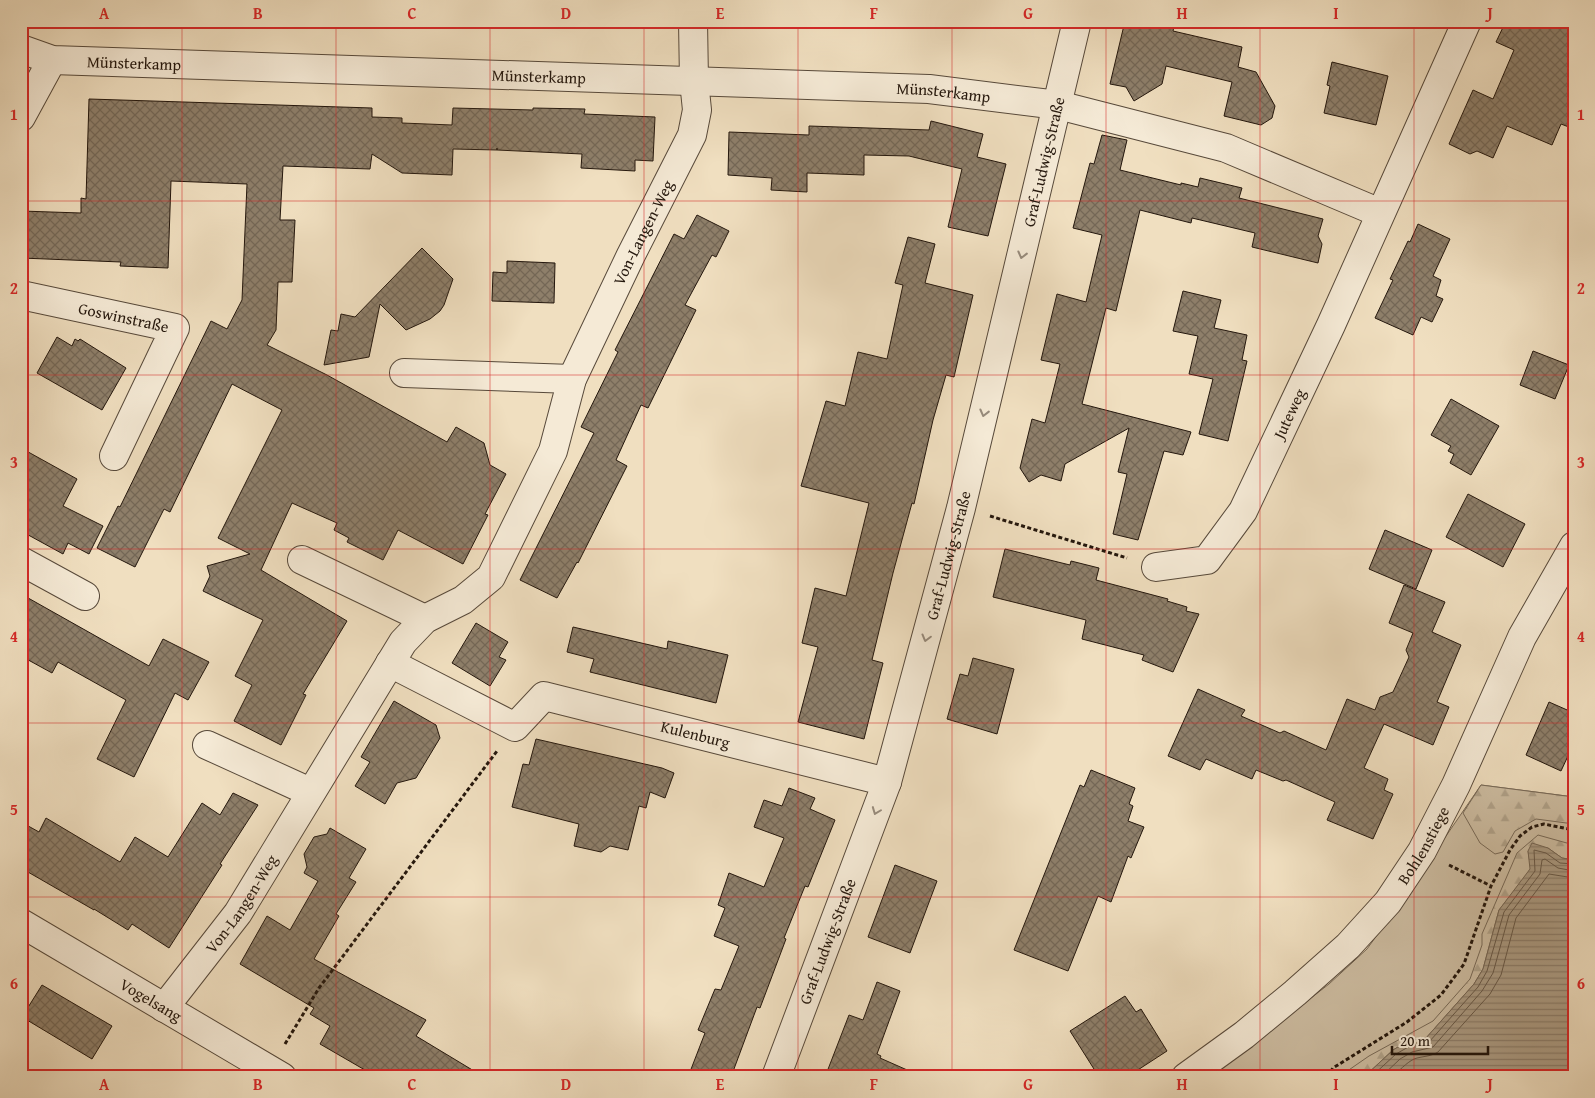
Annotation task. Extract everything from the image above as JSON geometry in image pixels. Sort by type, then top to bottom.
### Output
[{"type":"street","name":"Von-Langen-Weg","points":[[164,1008],[238,913],[403,642],[426,619],[463,600],[491,577],[553,450],[572,379],[631,255],[692,135],[697,110],[694,81],[693,21]]},
{"type":"street","name":"Graf-Ludwig-Straße","points":[[776,1077],[887,782],[961,508],[1077,21]]},
{"type":"street","name":"Juteweg","points":[[1156,567],[1207,560],[1243,511],[1331,325],[1467,21]]},
{"type":"street","name":"Münsterkamp","points":[[21,48],[52,60],[929,89],[1058,105]]},
{"type":"street","points":[[21,117],[52,60]]},
{"type":"street","points":[[1058,105],[1226,148],[1380,213]]},
{"type":"street","name":"Goswinstraße","points":[[21,295],[175,328],[114,456]]},
{"type":"street","points":[[404,373],[572,379]]},
{"type":"street","name":"Bohlenstiege","points":[[1186,1077],[1244,1035],[1348,946],[1388,902],[1422,851],[1456,785],[1522,637],[1574,546]]},
{"type":"street","points":[[302,560],[426,619]]},
{"type":"street","points":[[21,561],[85,596]]},
{"type":"street","points":[[390,663],[515,726]]},
{"type":"street","name":"Kulenburg","points":[[515,726],[544,696],[887,782]]},
{"type":"street","points":[[208,745],[310,792]]},
{"type":"street","name":"Vogelsang","points":[[21,923],[276,1073]]},
{"type":"path","points":[[961,508],[1156,567]]},
{"type":"path","points":[[276,1073],[318,988],[515,726]]},
{"type":"path","points":[[1327,1077],[1333,1068],[1407,1022],[1441,996],[1464,964],[1491,886],[1510,850],[1520,836],[1532,827],[1544,824],[1574,830]]},
{"type":"path","points":[[1422,851],[1491,886]]},
{"type":"green space","points":[[1481,785],[1574,797],[1574,1077],[1209,1077],[1329,984],[1367,949]]},
{"type":"green space","points":[[1481,785],[1574,797],[1574,824],[1536,819],[1515,831],[1503,852],[1495,854],[1480,843],[1463,813]]},
{"type":"green space","points":[[1538,835],[1574,845],[1574,860],[1562,858],[1548,848],[1528,851],[1531,869],[1499,910],[1483,969],[1474,984],[1426,1038],[1408,1041],[1393,1050],[1364,1077],[1342,1077],[1343,1074],[1369,1056],[1433,1021],[1470,979],[1482,945],[1482,934],[1517,853]]},
{"type":"water","points":[[1532,843],[1548,848],[1562,858],[1574,860],[1574,1077],[1364,1077],[1393,1050],[1408,1041],[1426,1038],[1474,984],[1483,969],[1499,910],[1530,869],[1528,851]]},
{"type":"building","points":[[1125,21],[1175,21],[1173,31],[1242,47],[1238,67],[1256,72],[1275,106],[1272,118],[1261,125],[1224,116],[1232,82],[1166,66],[1162,84],[1134,101],[1126,87],[1110,84]]},
{"type":"building","points":[[1506,21],[1567,21],[1574,38],[1574,129],[1561,124],[1552,145],[1507,126],[1493,158],[1477,151],[1470,154],[1449,144],[1473,90],[1493,99],[1514,50],[1496,42]]},
{"type":"building","points":[[1332,62],[1388,76],[1376,125],[1324,113],[1330,86],[1327,85]]},
{"type":"building","points":[[89,99],[372,108],[372,117],[402,118],[402,123],[452,125],[453,108],[585,109],[584,114],[655,117],[653,161],[635,160],[635,171],[581,168],[582,154],[453,149],[452,175],[402,173],[372,154],[370,169],[283,166],[280,220],[295,220],[292,282],[278,282],[276,330],[267,345],[327,375],[447,442],[456,427],[484,443],[490,465],[506,474],[485,514],[488,515],[463,564],[398,530],[383,560],[347,542],[349,538],[334,530],[337,523],[292,503],[261,570],[347,621],[303,694],[306,695],[281,745],[234,721],[252,685],[235,676],[263,620],[203,591],[210,576],[207,566],[250,554],[218,538],[282,410],[232,384],[170,512],[164,509],[135,567],[97,548],[118,506],[120,507],[211,321],[227,329],[242,300],[247,184],[171,181],[168,268],[120,266],[121,262],[21,258],[21,211],[81,213],[81,198],[86,199]]},
{"type":"building","points":[[931,121],[983,134],[977,157],[1006,164],[988,236],[948,227],[962,169],[909,156],[864,155],[864,175],[807,173],[807,192],[771,190],[772,178],[728,175],[729,132],[809,135],[809,126],[929,130]]},
{"type":"building","points":[[1102,135],[1127,140],[1120,170],[1181,185],[1181,183],[1198,187],[1200,178],[1242,188],[1239,198],[1323,219],[1318,236],[1322,244],[1318,263],[1252,247],[1255,233],[1192,218],[1191,223],[1140,210],[1116,311],[1106,308],[1082,404],[1191,432],[1183,455],[1164,451],[1138,540],[1113,534],[1127,474],[1118,472],[1129,428],[1065,464],[1061,481],[1041,475],[1029,482],[1020,468],[1032,419],[1045,423],[1060,364],[1041,360],[1057,294],[1086,302],[1102,235],[1073,228],[1090,163],[1094,164]]},
{"type":"building","points":[[697,215],[729,231],[716,257],[712,255],[685,305],[696,310],[648,408],[641,405],[616,460],[627,466],[578,563],[557,598],[520,580],[594,433],[581,427],[618,352],[615,350],[674,234],[684,239]]},
{"type":"building","points":[[1418,224],[1450,239],[1433,276],[1441,280],[1436,296],[1443,299],[1432,322],[1421,317],[1413,335],[1375,318],[1393,280],[1390,279]]},
{"type":"building","points":[[908,237],[935,244],[925,283],[973,295],[954,377],[946,375],[933,420],[914,504],[912,503],[893,573],[872,660],[883,663],[864,739],[798,722],[818,647],[802,643],[815,588],[846,596],[869,503],[801,486],[826,401],[845,406],[858,352],[887,359],[903,285],[895,283]]},
{"type":"building","points":[[422,248],[453,279],[440,311],[430,319],[406,330],[380,304],[369,357],[324,365],[331,330],[338,331],[341,314],[355,317]]},
{"type":"building","points":[[507,261],[555,263],[554,303],[492,301],[493,272],[507,273]]},
{"type":"building","points":[[1183,291],[1221,300],[1214,328],[1247,335],[1242,360],[1247,361],[1228,441],[1199,434],[1213,379],[1189,374],[1198,336],[1173,331]]},
{"type":"building","points":[[57,337],[72,346],[75,339],[78,341],[80,339],[126,368],[102,410],[37,373]]},
{"type":"building","points":[[1533,351],[1569,365],[1555,399],[1520,385]]},
{"type":"building","points":[[1451,399],[1499,426],[1471,475],[1450,463],[1454,454],[1448,451],[1451,446],[1431,435]]},
{"type":"building","points":[[21,448],[77,479],[63,506],[103,526],[89,554],[68,543],[63,554],[21,531]]},
{"type":"building","points":[[1468,494],[1525,524],[1503,567],[1446,537]]},
{"type":"building","points":[[1385,530],[1432,550],[1416,589],[1369,569]]},
{"type":"building","points":[[1005,549],[1070,565],[1071,561],[1099,568],[1096,580],[1168,599],[1167,601],[1187,607],[1186,611],[1199,614],[1173,672],[1142,660],[1144,655],[1082,639],[1086,620],[993,597]]},
{"type":"building","points":[[1404,585],[1445,602],[1432,632],[1461,645],[1437,702],[1449,707],[1433,745],[1384,724],[1364,768],[1388,779],[1384,790],[1393,794],[1373,839],[1327,820],[1335,802],[1286,780],[1283,781],[1256,770],[1252,779],[1206,759],[1200,770],[1168,756],[1198,689],[1245,710],[1241,716],[1280,733],[1284,731],[1326,750],[1347,699],[1375,710],[1380,697],[1393,692],[1409,657],[1406,650],[1413,633],[1389,623]]},
{"type":"building","points":[[21,594],[149,666],[163,639],[209,662],[188,700],[175,693],[134,777],[97,759],[126,700],[58,662],[52,673],[21,656]]},
{"type":"building","points":[[476,623],[508,642],[499,657],[506,660],[490,686],[452,663]]},
{"type":"building","points":[[573,627],[667,649],[668,641],[728,655],[716,703],[590,672],[594,659],[567,652]]},
{"type":"building","points":[[973,658],[1014,669],[997,734],[947,719],[960,674],[968,676]]},
{"type":"building","points":[[394,701],[436,725],[440,738],[416,778],[397,783],[385,804],[355,786],[370,762],[361,757]]},
{"type":"building","points":[[1549,702],[1574,713],[1574,743],[1561,771],[1526,755]]},
{"type":"building","points":[[536,739],[662,768],[674,773],[665,798],[650,792],[646,808],[639,806],[628,850],[610,846],[601,852],[574,846],[579,824],[512,807],[523,764],[529,765]]},
{"type":"building","points":[[1091,770],[1135,788],[1129,804],[1133,806],[1128,821],[1144,827],[1131,858],[1128,856],[1111,902],[1098,896],[1068,971],[1014,950],[1080,785],[1084,787]]},
{"type":"building","points":[[789,788],[815,798],[810,809],[835,820],[808,887],[805,886],[784,938],[786,939],[760,1008],[757,1007],[731,1077],[688,1077],[705,1033],[698,1030],[715,989],[721,990],[739,946],[714,936],[725,908],[718,905],[729,873],[764,887],[784,838],[754,827],[764,800],[782,806]]},
{"type":"building","points":[[233,793],[258,805],[169,948],[132,924],[128,930],[21,868],[21,822],[39,832],[46,818],[120,862],[135,837],[168,857],[202,803],[220,815]]},
{"type":"building","points":[[330,828],[366,849],[349,878],[356,882],[336,914],[339,916],[314,959],[426,1020],[416,1036],[484,1077],[377,1077],[320,1044],[330,1026],[310,1014],[314,1008],[240,964],[267,916],[290,930],[318,881],[304,873],[307,867],[304,854],[314,837],[327,834]]},
{"type":"building","points":[[895,865],[937,881],[910,953],[868,937]]},
{"type":"building","points":[[877,982],[900,991],[877,1054],[881,1056],[880,1058],[923,1077],[825,1077],[849,1015],[863,1020]]},
{"type":"building","points":[[42,985],[112,1026],[92,1059],[22,1017]]},
{"type":"building","points":[[1125,996],[1136,1012],[1141,1009],[1167,1051],[1127,1077],[1099,1077],[1070,1031]]}]
